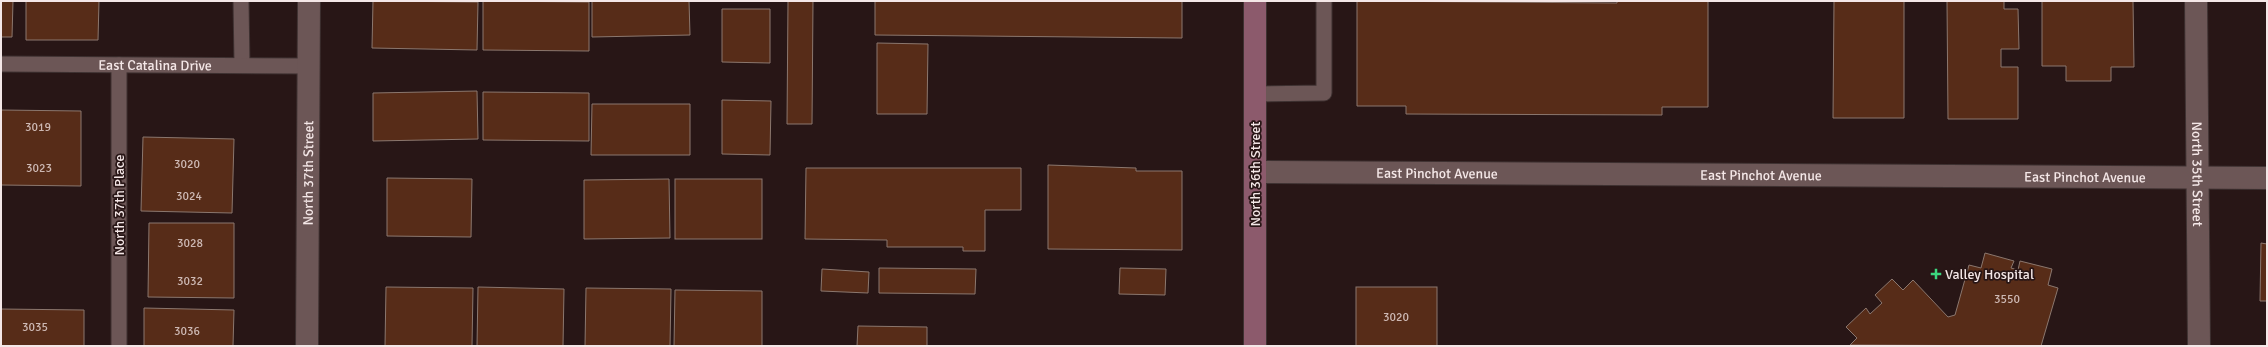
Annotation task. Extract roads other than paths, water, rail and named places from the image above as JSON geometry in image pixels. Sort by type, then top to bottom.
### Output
[{"type":"main road","name":"North 36th Street","points":[[1255,1],[1255,346]]},
{"type":"street","name":"North 37th Street","points":[[307,346],[308,1]]},
{"type":"street","name":"North 35th Street","points":[[2196,1],[2199,346]]},
{"type":"street","name":"East Pinchot Avenue","points":[[1255,172],[2267,178]]},
{"type":"lane","points":[[241,1],[242,65]]},
{"type":"lane","points":[[1255,94],[1324,93],[1324,1]]},
{"type":"lane","name":"East Catalina Drive","points":[[1,64],[308,66]]},
{"type":"lane","name":"North 37th Place","points":[[119,65],[119,346]]},
{"type":"place","name":"Valley Hospital","points":[[1936,274]]}]
